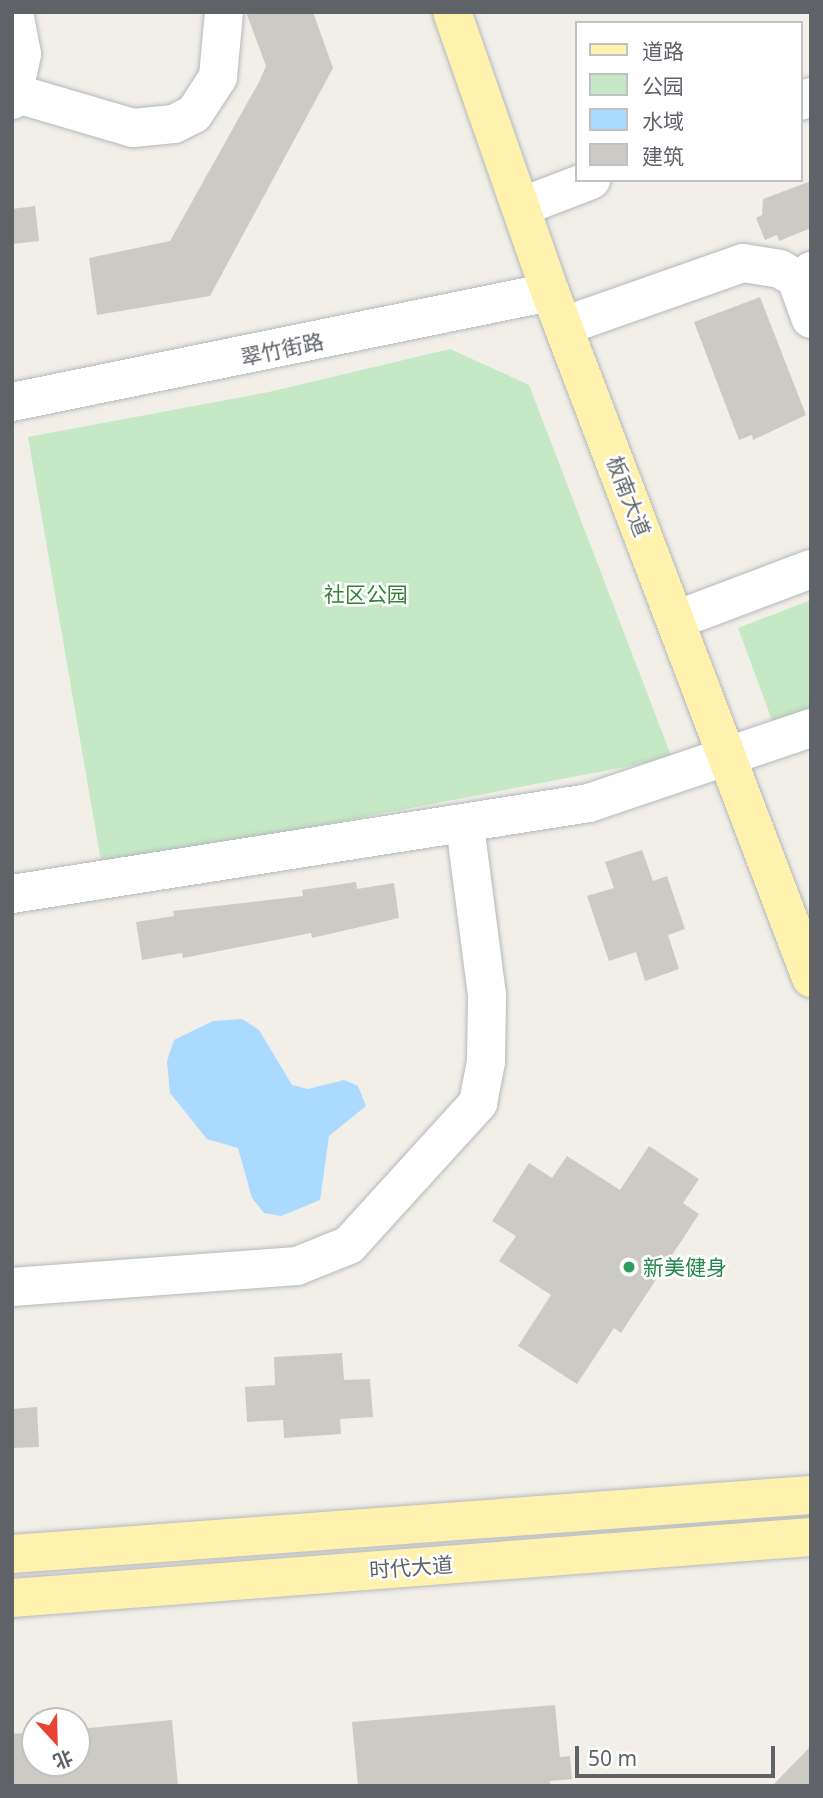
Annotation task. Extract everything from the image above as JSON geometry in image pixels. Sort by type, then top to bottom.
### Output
[{"type":"main road","name":"板南大道","points":[[452,12],[557,309],[811,978]]},
{"type":"main road","name":"时代大道","points":[[12,1554],[811,1495]]},
{"type":"main road","name":"时代大道","points":[[12,1598],[811,1537]]},
{"type":"street","points":[[13,12],[22,36],[13,97],[132,128],[174,124],[194,114],[218,77],[224,12]]},
{"type":"street","points":[[521,207],[586,182]]},
{"type":"street","name":"翠竹街路","points":[[12,402],[557,309],[743,263],[804,276]]},
{"type":"street","points":[[804,276],[811,319]]},
{"type":"street","points":[[676,620],[811,569]]},
{"type":"street","points":[[12,894],[465,825],[589,803],[728,759],[811,728]]},
{"type":"street","points":[[12,1287],[297,1266],[349,1245],[478,1103],[486,1062],[486,995],[465,825]]},
{"type":"green space","name":"社区公园","points":[[450,349],[529,385],[672,758],[102,867],[28,437],[269,392]]},
{"type":"green space","points":[[811,600],[811,709],[773,723],[738,628]]},
{"type":"water","points":[[242,1019],[259,1030],[292,1085],[308,1089],[344,1080],[358,1086],[366,1106],[329,1136],[320,1200],[281,1216],[264,1213],[252,1198],[238,1148],[207,1139],[170,1093],[167,1061],[174,1040],[213,1021]]},
{"type":"building","points":[[246,12],[313,12],[333,68],[210,296],[97,315],[89,258],[170,241],[259,82],[266,66]]},
{"type":"building","points":[[811,181],[811,228],[779,241],[777,235],[765,240],[756,218],[762,215],[763,199]]},
{"type":"building","points":[[35,206],[39,241],[12,244],[12,209]]},
{"type":"building","points":[[760,297],[806,415],[753,440],[752,435],[739,440],[694,322]]},
{"type":"building","points":[[642,850],[653,881],[667,876],[685,929],[668,935],[679,969],[645,981],[636,952],[609,961],[587,896],[614,888],[605,862]]},
{"type":"building","points":[[356,882],[357,889],[394,883],[399,918],[312,938],[311,933],[183,958],[182,953],[142,960],[136,922],[174,916],[173,911],[303,896],[302,890]]},
{"type":"building","points":[[649,1146],[699,1179],[683,1203],[699,1214],[621,1333],[614,1328],[577,1384],[518,1346],[551,1295],[499,1261],[516,1236],[492,1221],[529,1163],[552,1178],[567,1156],[620,1190]]},
{"type":"building","points":[[342,1353],[344,1380],[370,1379],[373,1417],[340,1419],[341,1434],[284,1438],[283,1420],[247,1422],[245,1387],[275,1385],[274,1357]]},
{"type":"building","points":[[37,1407],[39,1447],[12,1448],[12,1409]]},
{"type":"building","points":[[555,1705],[560,1757],[570,1756],[572,1779],[550,1781],[551,1786],[358,1786],[352,1722]]},
{"type":"building","points":[[172,1720],[178,1786],[12,1786],[12,1734],[21,1733],[21,1777],[91,1777],[91,1728]]},
{"type":"building","points":[[811,1746],[811,1786],[772,1786]]},
{"type":"place","name":"新美健身","points":[[629,1267]]}]
